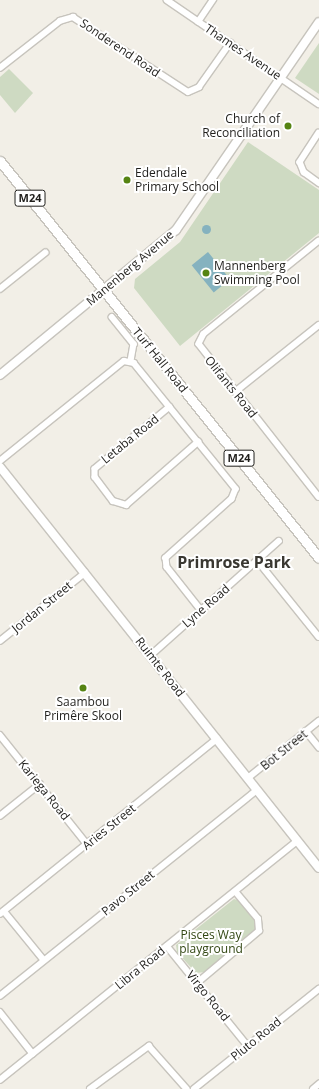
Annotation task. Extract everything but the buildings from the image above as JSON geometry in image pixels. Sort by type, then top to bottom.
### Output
[{"type":"main road","name":"Turf Hall Road","points":[[0,161],[319,558]]},
{"type":"street","name":"Thames Avenue","points":[[166,0],[319,104]]},
{"type":"street","points":[[198,22],[213,0]]},
{"type":"street","name":"Sonderend Road","points":[[0,68],[60,21],[73,17],[188,92],[199,87],[230,43]]},
{"type":"street","name":"Manenberg Avenue","points":[[0,375],[104,290],[181,224],[319,22]]},
{"type":"street","points":[[319,133],[300,162],[304,172],[319,183]]},
{"type":"street","name":"Olifants Road","points":[[319,241],[200,339],[203,353],[319,497]]},
{"type":"street","points":[[0,289],[45,253]]},
{"type":"street","points":[[0,461],[124,361],[131,361],[134,344],[112,317]]},
{"type":"street","points":[[235,392],[319,325]]},
{"type":"street","name":"Letaba Road","points":[[131,361],[236,489],[232,499],[166,558],[167,567],[201,610]]},
{"type":"street","name":"Letaba Road","points":[[170,407],[95,469],[95,477],[114,501],[126,505],[198,442]]},
{"type":"street","name":"Ruimte Road","points":[[0,467],[319,868]]},
{"type":"street","name":"Lyne Road","points":[[151,655],[280,541]]},
{"type":"street","points":[[258,561],[319,637]]},
{"type":"street","name":"Jordan Street","points":[[0,641],[85,573]]},
{"type":"street","name":"Bot Street","points":[[248,778],[319,721]]},
{"type":"street","points":[[306,732],[319,747]]},
{"type":"street","name":"Kariega Road","points":[[0,735],[88,844]]},
{"type":"street","name":"Aries Street","points":[[2,912],[217,739]]},
{"type":"street","points":[[0,816],[40,784]]},
{"type":"street","name":"Pavo Street","points":[[0,996],[257,790]]},
{"type":"street","name":"Libra Road","points":[[0,1080],[297,841]]},
{"type":"street","points":[[197,983],[259,931],[258,919],[235,892]]},
{"type":"street","points":[[2,912],[44,960]]},
{"type":"street","name":"Virgo Road","points":[[167,946],[248,1046]]},
{"type":"street","name":"Pluto Road","points":[[194,1089],[319,989]]},
{"type":"street","points":[[0,1012],[33,1054]]},
{"type":"street","points":[[90,1089],[149,1046],[187,1089]]},
{"type":"street","points":[[313,1089],[319,1084]]},
{"type":"green space","points":[[319,43],[319,94],[295,78]]},
{"type":"green space","points":[[9,69],[33,93],[15,113],[0,95],[0,77]]},
{"type":"green space","points":[[248,142],[319,190],[319,233],[180,346],[134,288],[135,279],[180,242]]},
{"type":"green space","name":"Pisces Way playground","points":[[234,899],[240,901],[256,922],[257,928],[205,972],[196,973],[177,952],[176,945]]},
{"type":"water","points":[[204,225],[208,225],[210,229],[208,233],[204,233],[202,231],[202,227]]},
{"type":"water","points":[[208,252],[230,279],[214,292],[192,265]]},
{"type":"place","name":"Church of Reconciliation","points":[[288,126]]},
{"type":"place","name":"Edendale Primary School","points":[[127,180]]},
{"type":"place","name":"Mannenberg Swimming Pool","points":[[206,273]]},
{"type":"place","name":"Saambou Primêre Skool","points":[[83,688]]},
{"type":"district","name":"Primrose Park","points":[[234,562]]}]
